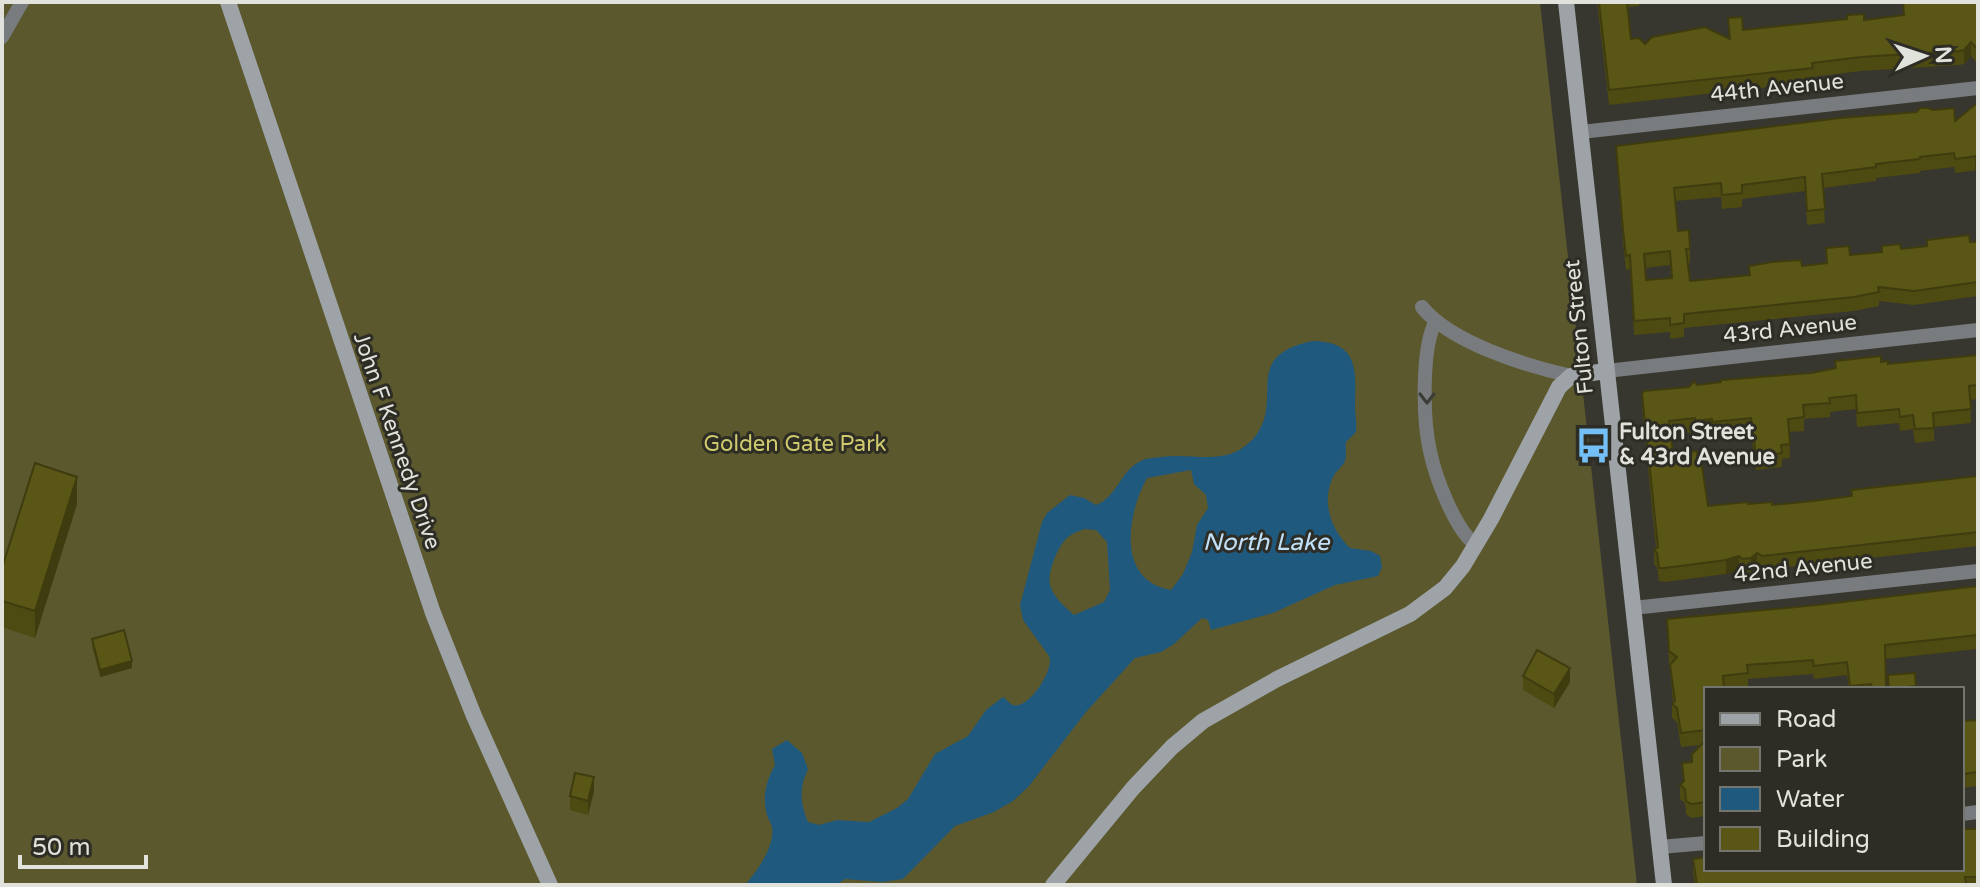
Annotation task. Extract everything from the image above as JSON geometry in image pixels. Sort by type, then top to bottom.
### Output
[{"type":"street","points":[[2,37],[22,2]]},
{"type":"street","name":"John F Kennedy Drive","points":[[228,2],[433,613],[474,716],[550,885]]},
{"type":"street","name":"Fulton Street","points":[[1566,2],[1664,885]]},
{"type":"street","name":"44th Avenue","points":[[1581,132],[1978,88]]},
{"type":"street","points":[[1422,307],[1436,321],[1486,347],[1571,376],[1606,371]]},
{"type":"street","points":[[1436,321],[1427,346],[1430,451],[1461,530],[1476,545]]},
{"type":"street","name":"43rd Avenue","points":[[1606,371],[1978,330]]},
{"type":"street","points":[[1053,885],[1116,807],[1185,735],[1247,694],[1423,606],[1445,588],[1476,545],[1556,391],[1571,376]]},
{"type":"street","name":"42nd Avenue","points":[[1633,608],[1978,571]]},
{"type":"street","points":[[1660,847],[1704,843]]},
{"type":"green space","name":"Golden Gate Park","points":[[2,2],[1540,2],[1637,885],[2,885]]},
{"type":"water","name":"North Lake","points":[[1313,341],[1328,343],[1339,347],[1352,360],[1356,432],[1346,442],[1345,461],[1333,477],[1328,506],[1333,524],[1350,548],[1371,551],[1380,556],[1382,567],[1378,576],[1335,585],[1273,613],[1211,630],[1208,620],[1202,618],[1161,652],[1135,658],[1086,712],[1029,786],[1013,801],[994,812],[955,826],[903,879],[882,882],[845,879],[836,885],[745,885],[760,866],[771,843],[772,827],[765,795],[775,765],[772,749],[787,740],[802,753],[808,769],[802,795],[808,822],[819,825],[837,820],[869,822],[897,808],[908,799],[935,754],[968,736],[986,710],[1003,697],[1019,705],[1033,695],[1044,679],[1049,656],[1023,620],[1020,605],[1047,513],[1070,495],[1096,505],[1104,501],[1129,470],[1145,459],[1221,456],[1243,448],[1262,424],[1270,369],[1277,357],[1290,348]],"holes":[[[1191,470],[1194,484],[1206,495],[1208,508],[1197,525],[1192,552],[1183,574],[1171,590],[1153,584],[1141,574],[1134,560],[1131,527],[1147,478]],[[1085,529],[1096,530],[1107,542],[1110,590],[1104,602],[1074,615],[1054,594],[1050,574],[1064,541]]]},
{"type":"building","points":[[1599,2],[1627,2],[1631,39],[1639,38],[1645,44],[1652,37],[1705,27],[1730,39],[1728,18],[1742,17],[1743,30],[1847,19],[1847,15],[1864,14],[1864,20],[1904,15],[1903,2],[1978,2],[1978,48],[1971,42],[1959,51],[1861,57],[1812,63],[1813,68],[1609,90]]},
{"type":"building","points":[[1978,104],[1978,156],[1955,159],[1954,153],[1822,174],[1825,209],[1807,211],[1805,177],[1742,185],[1742,193],[1722,195],[1721,183],[1674,188],[1678,231],[1689,230],[1690,249],[1686,249],[1690,281],[1750,275],[1749,266],[1772,262],[1801,260],[1802,266],[1827,263],[1826,248],[1849,246],[1850,255],[1882,252],[1882,246],[1900,244],[1901,249],[1927,246],[1927,240],[1969,235],[1970,242],[1978,242],[1978,282],[1914,291],[1878,287],[1879,292],[1854,297],[1684,314],[1684,323],[1670,325],[1670,318],[1634,321],[1630,255],[1626,256],[1616,146],[1840,118],[1917,112],[1920,108],[1954,108],[1955,121]],"holes":[[[1670,251],[1672,278],[1646,280],[1644,254]]]},
{"type":"building","points":[[1978,355],[1978,385],[1969,386],[1971,409],[1933,413],[1934,428],[1915,429],[1913,415],[1900,417],[1899,409],[1857,413],[1856,395],[1829,398],[1830,403],[1803,405],[1804,417],[1788,419],[1790,444],[1781,445],[1782,453],[1756,456],[1751,418],[1712,422],[1712,419],[1695,421],[1695,418],[1669,421],[1673,453],[1697,451],[1698,460],[1701,459],[1708,506],[1813,501],[1852,496],[1851,490],[1978,476],[1978,532],[1762,556],[1757,553],[1751,558],[1742,559],[1739,556],[1659,568],[1654,550],[1658,547],[1644,391],[1689,387],[1694,381],[1697,385],[1721,380],[1812,373],[1836,368],[1835,361],[1881,356],[1881,362],[1888,361],[1888,364]]},
{"type":"building","points":[[35,463],[77,477],[35,611],[2,601],[2,568]]},
{"type":"building","points":[[1978,586],[1978,635],[1885,645],[1886,687],[1872,687],[1871,684],[1850,686],[1847,662],[1814,666],[1813,660],[1747,665],[1748,673],[1723,676],[1724,687],[1704,687],[1704,730],[1681,733],[1677,708],[1672,704],[1675,701],[1670,665],[1677,657],[1669,651],[1667,619]]},
{"type":"building","points":[[124,630],[132,661],[100,670],[92,639]]},
{"type":"building","points":[[1537,650],[1570,668],[1554,694],[1523,676]]},
{"type":"building","points":[[1915,673],[1916,686],[1889,687],[1888,675]]},
{"type":"building","points":[[1978,720],[1978,772],[1964,774],[1964,721]]},
{"type":"building","points":[[1704,742],[1704,802],[1691,804],[1686,801],[1685,789],[1680,785],[1684,781],[1682,763],[1692,762],[1692,754]]},
{"type":"building","points":[[575,773],[594,777],[588,801],[570,796]]},
{"type":"building","points":[[1964,829],[1978,829],[1978,877],[1965,877],[1966,885],[1697,885],[1693,859],[1704,857],[1704,871],[1964,871]]},
{"type":"place","name":"Fulton Street & 43rd Avenue","points":[[1593,445]]}]
